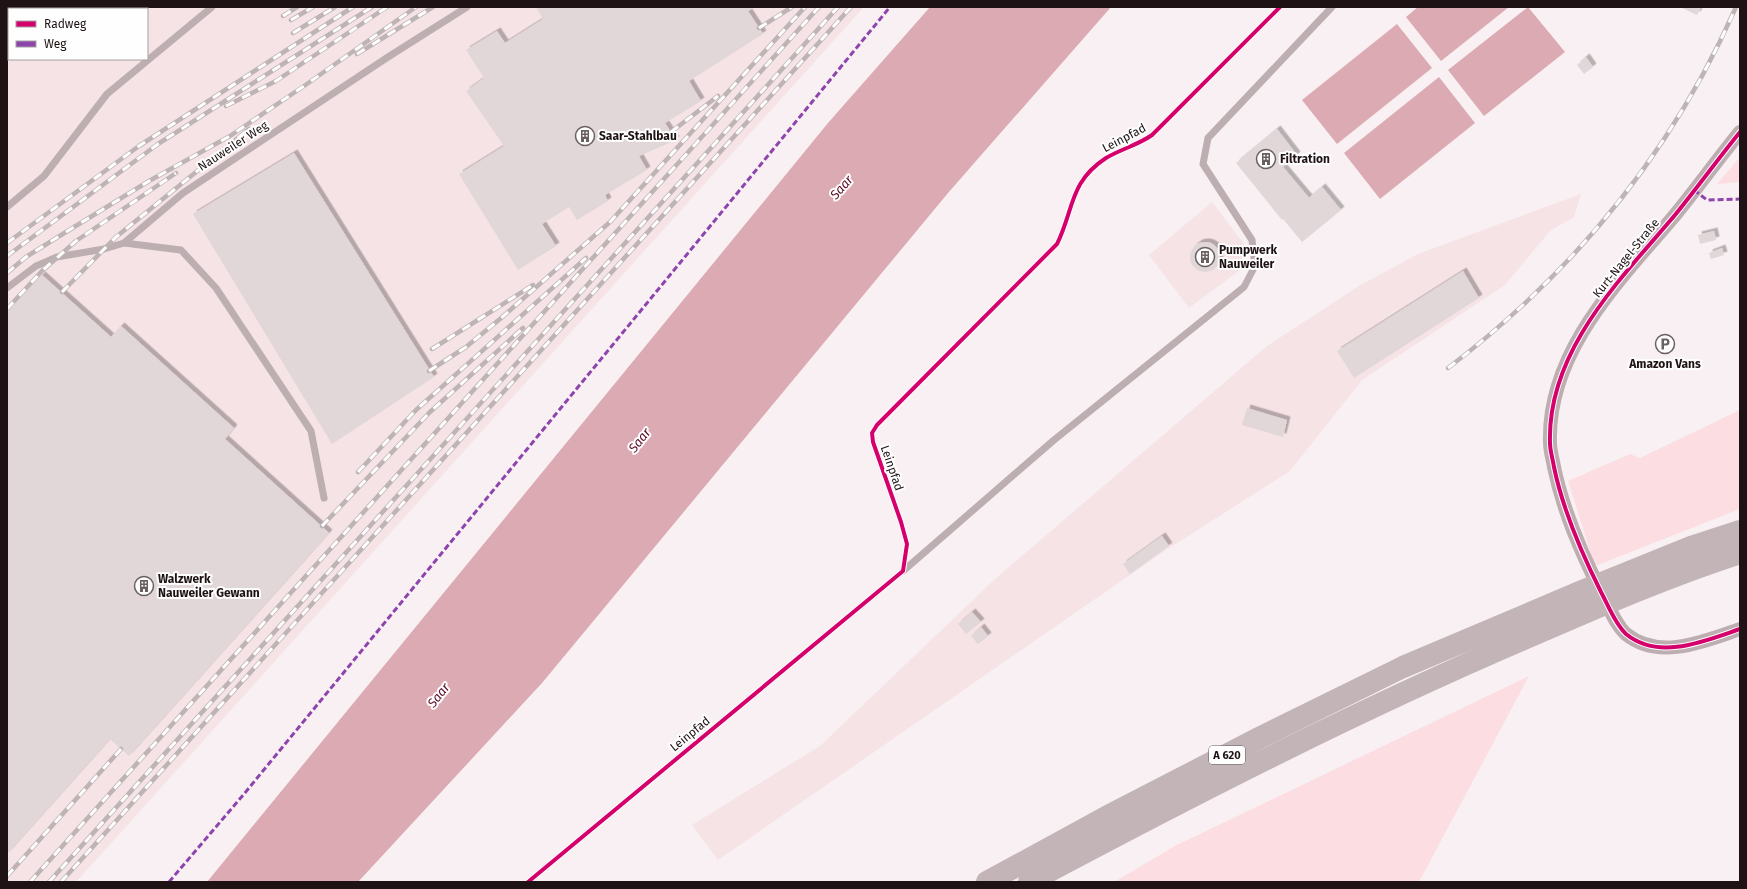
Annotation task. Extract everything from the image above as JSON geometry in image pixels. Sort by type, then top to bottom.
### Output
[{"type":"highway","name":"A 620","points":[[1029,882],[1119,834],[1416,686],[1477,647],[1580,592],[1696,556],[1740,531]]},
{"type":"highway","name":"A 620","points":[[1696,556],[1740,553]]},
{"type":"highway","name":"A 620","points":[[987,882],[1110,815],[1257,739],[1403,667],[1477,647]]},
{"type":"street","name":"Kurt-Nagel-Straße","points":[[1740,132],[1676,213],[1613,287],[1577,340],[1561,376],[1552,408],[1550,444],[1557,481],[1570,524],[1585,560],[1616,620],[1625,633],[1643,644],[1671,648],[1704,641],[1740,629]]},
{"type":"lane","points":[[7,207],[44,176],[107,94],[212,7]]},
{"type":"lane","name":"Nauweiler Weg","points":[[7,288],[36,266],[57,257],[104,249],[124,243],[182,193],[388,57],[467,7]]},
{"type":"lane","points":[[903,571],[1054,440],[1244,287],[1255,266],[1252,240],[1203,164],[1208,138],[1332,7]]},
{"type":"lane","points":[[124,243],[181,250],[216,288],[311,431],[324,498]]},
{"type":"shaded area","points":[[7,7],[864,7],[76,882],[7,882]]},
{"type":"shaded area","points":[[1740,157],[1740,182],[1717,184]]},
{"type":"shaded area","points":[[1581,194],[1574,217],[1550,231],[1505,285],[1362,380],[1290,471],[1163,552],[718,860],[692,825],[820,746],[996,578],[1267,346],[1359,286],[1418,254]]},
{"type":"shaded area","name":"Pumpwerk Nauweiler","points":[[1212,202],[1244,244],[1244,256],[1240,270],[1189,308],[1149,255]]},
{"type":"shaded area","points":[[1740,410],[1740,509],[1595,566],[1568,481],[1630,454],[1640,458]]},
{"type":"shaded area","points":[[1529,676],[1419,882],[1114,882],[1175,846]]},
{"type":"water","name":"Saar","points":[[930,7],[1111,7],[948,193],[542,683],[358,882],[207,882],[828,123]]},
{"type":"water","points":[[1418,7],[1509,7],[1441,61],[1406,17]]},
{"type":"water","points":[[1528,7],[1565,52],[1484,116],[1448,70]]},
{"type":"water","points":[[1397,24],[1432,68],[1337,144],[1302,100]]},
{"type":"water","points":[[1439,77],[1475,123],[1380,199],[1344,153]]},
{"type":"building","name":"Saar-Stahlbau","points":[[536,7],[755,7],[748,11],[763,34],[689,81],[701,101],[665,123],[676,140],[639,156],[647,170],[605,195],[608,201],[577,220],[569,207],[542,224],[556,246],[518,270],[459,174],[504,146],[466,91],[484,78],[466,50],[497,31],[505,43],[543,19]]},
{"type":"building","points":[[1680,7],[1701,7],[1697,15]]},
{"type":"building","points":[[1586,57],[1593,67],[1584,74],[1577,65]]},
{"type":"building","points":[[1277,129],[1297,155],[1283,167],[1309,198],[1322,187],[1341,210],[1302,242],[1283,219],[1282,220],[1236,163]]},
{"type":"building","points":[[294,153],[434,377],[332,444],[193,214]]},
{"type":"building","points":[[1714,231],[1716,240],[1700,244],[1698,235]]},
{"type":"building","name":"Pumpwerk Nauweiler","points":[[1205,242],[1216,246],[1220,257],[1216,268],[1205,272],[1194,268],[1190,257],[1194,246]]},
{"type":"building","points":[[1722,248],[1724,255],[1711,259],[1709,253]]},
{"type":"building","points":[[1463,271],[1479,298],[1354,378],[1337,351]]},
{"type":"building","name":"Walzwerk Nauweiler Gewann","points":[[42,275],[111,337],[121,326],[234,428],[225,439],[329,533],[129,756],[110,739],[7,854],[7,313]]},
{"type":"building","points":[[1247,408],[1287,420],[1283,437],[1242,425]]},
{"type":"building","points":[[1162,536],[1169,546],[1130,574],[1123,564]]},
{"type":"building","points":[[972,612],[981,622],[966,634],[958,624]]},
{"type":"building","points":[[981,627],[988,636],[978,644],[971,636]]},
{"type":"railway","points":[[283,16],[297,7]]},
{"type":"railway","points":[[291,20],[313,7]]},
{"type":"railway","points":[[293,33],[335,7]]},
{"type":"railway","points":[[7,243],[139,146],[353,7]]},
{"type":"railway","points":[[7,256],[158,144],[372,7]]},
{"type":"railway","points":[[226,106],[276,81],[387,7]]},
{"type":"railway","points":[[7,273],[26,257],[149,181],[230,136],[416,7]]},
{"type":"railway","points":[[357,54],[433,7]]},
{"type":"railway","points":[[759,28],[792,7]]},
{"type":"railway","points":[[429,371],[466,347],[610,222],[805,7]]},
{"type":"railway","points":[[30,882],[819,7]]},
{"type":"railway","points":[[49,882],[838,7]]},
{"type":"railway","points":[[61,882],[851,7]]},
{"type":"railway","points":[[1448,368],[1494,331],[1537,292],[1577,250],[1615,206],[1650,160],[1682,111],[1710,60],[1736,7]]},
{"type":"railway","points":[[671,132],[718,96]]},
{"type":"railway","points":[[62,292],[116,237],[249,129]]},
{"type":"railway","points":[[7,309],[42,271],[76,241],[176,173]]},
{"type":"railway","points":[[358,472],[416,410],[586,258]]},
{"type":"railway","points":[[432,349],[533,285]]},
{"type":"railway","points":[[322,526],[430,412],[523,328]]},
{"type":"railway","points":[[7,876],[121,749]]},
{"type":"marked path","points":[[169,882],[244,794],[890,7]]},
{"type":"marked path","points":[[1694,190],[1707,200],[1740,199]]},
{"type":"cycle path","name":"Leinpfad","points":[[528,882],[903,571],[907,544],[901,522],[873,442],[872,433],[877,425],[1057,244],[1074,197],[1085,177],[1094,167],[1106,158],[1141,142],[1152,135],[1280,7]]},
{"type":"cycle path","points":[[1740,132],[1675,215],[1610,291],[1591,319],[1574,348],[1561,378],[1552,409],[1550,443],[1562,499],[1573,531],[1586,562],[1612,614],[1618,625],[1626,634],[1639,642],[1653,646],[1667,647],[1697,643],[1740,629]]},
{"type":"place","name":"Saar-Stahlbau","points":[[585,136]]},
{"type":"place","name":"Filtration","points":[[1266,159]]},
{"type":"place","name":"Pumpwerk Nauweiler","points":[[1205,257]]},
{"type":"place","name":"Amazon Vans","points":[[1665,344]]},
{"type":"place","name":"Walzwerk Nauweiler Gewann","points":[[144,586]]}]
